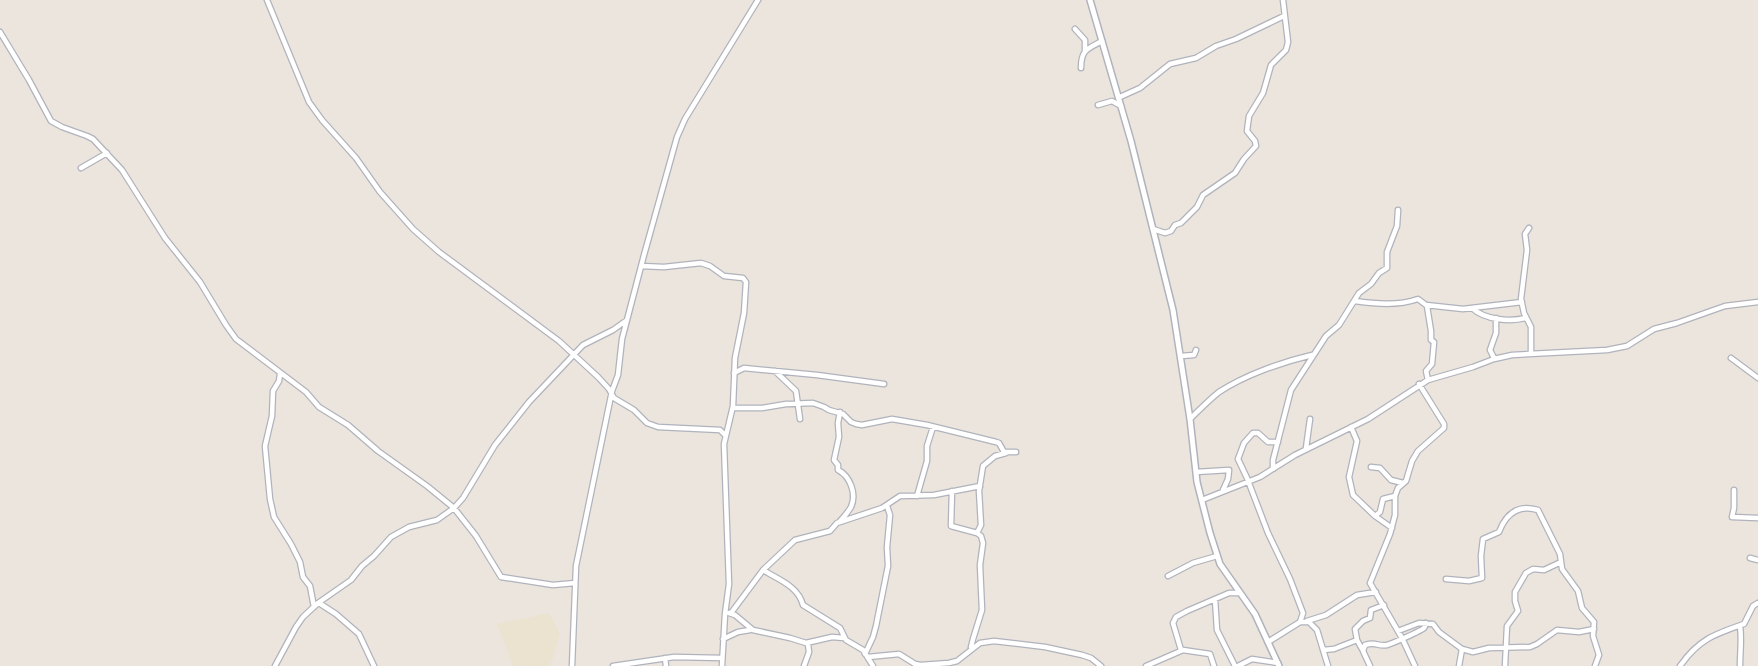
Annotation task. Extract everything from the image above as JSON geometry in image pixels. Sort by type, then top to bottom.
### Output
[{"type":"street","points":[[267,0],[309,102],[412,229],[574,354],[617,401],[634,410],[647,423],[720,430],[725,435]]},
{"type":"street","points":[[572,666],[578,549],[611,394],[618,375],[627,320],[677,137],[700,92],[758,0]]},
{"type":"street","points":[[1090,0],[1120,97],[1173,310],[1201,501],[1217,556],[1228,577],[1255,614],[1279,665]]},
{"type":"street","points":[[1153,229],[1171,232],[1175,225],[1180,224],[1197,207],[1201,197],[1235,173],[1255,148],[1255,141],[1247,131],[1249,116],[1262,96],[1271,65],[1283,53],[1288,42],[1283,0]]},
{"type":"street","points":[[1120,97],[1140,88],[1170,64],[1196,58],[1216,46],[1236,40],[1284,16]]},
{"type":"street","points":[[1075,29],[1085,40],[1086,46],[1081,58],[1081,68]]},
{"type":"street","points":[[0,33],[51,121],[93,139],[127,176],[165,238],[200,282],[236,339],[306,392],[319,407],[348,425],[454,508],[476,536],[501,577],[553,585],[575,583]]},
{"type":"street","points":[[1084,51],[1103,41]]},
{"type":"street","points":[[1098,105],[1110,101],[1122,106]]},
{"type":"street","points":[[81,168],[107,153]]},
{"type":"street","points":[[1273,469],[1289,394],[1326,336],[1339,325],[1359,293],[1371,284],[1377,274],[1387,268],[1387,252],[1397,226],[1398,210]]},
{"type":"street","points":[[1529,228],[1525,234],[1527,250],[1522,302],[1531,327],[1531,353]]},
{"type":"street","points":[[641,266],[664,268],[701,263],[724,276],[745,280],[744,313],[734,373],[733,408],[725,435],[723,458],[727,497],[729,584],[722,666]]},
{"type":"street","points":[[1355,301],[1403,303],[1418,299],[1427,306],[1437,308],[1472,308],[1522,302]]},
{"type":"street","points":[[1201,501],[1249,482],[1378,412],[1428,380],[1473,368],[1495,358],[1531,353],[1621,348],[1654,329],[1725,306],[1758,302]]},
{"type":"street","points":[[1427,306],[1431,340],[1434,342],[1432,364],[1426,372],[1428,380]]},
{"type":"street","points":[[1472,308],[1476,313],[1496,318],[1526,318]]},
{"type":"street","points":[[1495,358],[1490,350],[1496,333],[1496,318]]},
{"type":"street","points":[[276,666],[296,627],[316,605],[352,578],[391,537],[409,527],[437,520],[454,508],[500,438],[529,402],[583,345],[627,320]]},
{"type":"street","points":[[1181,356],[1194,355],[1196,350]]},
{"type":"street","points":[[1190,419],[1213,397],[1237,382],[1282,362],[1313,355]]},
{"type":"street","points":[[1731,358],[1758,378]]},
{"type":"street","points":[[734,373],[744,368],[774,370],[884,384]]},
{"type":"street","points":[[774,370],[795,389],[800,419]]},
{"type":"street","points":[[280,373],[273,391],[272,416],[265,446],[272,511],[300,562],[303,577],[310,586],[316,605],[336,614],[359,634],[374,666]]},
{"type":"street","points":[[1415,666],[1371,580],[1392,528],[1395,496],[1400,485],[1407,480],[1418,451],[1444,428],[1419,384]]},
{"type":"street","points":[[733,408],[814,403],[840,412],[851,422],[860,425],[889,419],[933,427],[998,442],[1007,453]]},
{"type":"street","points":[[728,614],[763,570],[794,541],[829,531],[850,509],[853,499],[848,477],[838,470],[834,460],[839,440],[840,412]]},
{"type":"street","points":[[1306,449],[1310,419]]},
{"type":"street","points":[[917,496],[933,427]]},
{"type":"street","points":[[1351,427],[1357,441],[1349,477],[1353,495],[1376,519],[1392,528]]},
{"type":"street","points":[[1278,442],[1268,442],[1258,433],[1253,433],[1248,436],[1238,459],[1294,588],[1303,622]]},
{"type":"street","points":[[977,533],[981,523],[979,486],[983,465],[995,456],[1016,452]]},
{"type":"street","points":[[1371,467],[1380,468],[1391,480],[1404,483]]},
{"type":"street","points":[[1196,472],[1229,470],[1223,491]]},
{"type":"street","points":[[839,522],[887,506],[901,496],[979,486]]},
{"type":"street","points":[[1734,490],[1735,506],[1732,517],[1758,518]]},
{"type":"street","points":[[952,491],[951,527],[977,533],[983,543],[980,563],[982,610],[971,649]]},
{"type":"street","points":[[1375,516],[1380,512],[1383,499],[1395,496]]},
{"type":"street","points":[[866,655],[876,626],[887,568],[890,515],[887,506]]},
{"type":"street","points":[[1446,579],[1464,582],[1482,578],[1483,539],[1498,533],[1503,521],[1512,512],[1532,508],[1539,512],[1560,554],[1562,569],[1579,593],[1582,608],[1594,622],[1592,636],[1599,655],[1595,666]]},
{"type":"street","points":[[1167,576],[1197,561],[1217,556]]},
{"type":"street","points":[[1750,558],[1758,560]]},
{"type":"street","points":[[1505,666],[1507,626],[1518,611],[1515,592],[1524,575],[1530,570],[1544,570],[1561,562]]},
{"type":"street","points":[[763,570],[793,588],[800,595],[803,605],[840,628],[844,638]]},
{"type":"street","points":[[1268,642],[1303,622],[1338,609],[1357,595],[1376,592]]},
{"type":"street","points":[[1181,650],[1173,620],[1229,593],[1241,593]]},
{"type":"street","points":[[1216,599],[1217,630],[1236,666],[1252,659],[1279,665]]},
{"type":"street","points":[[1680,666],[1704,640],[1745,623],[1758,603]]},
{"type":"street","points":[[1370,666],[1357,640],[1356,628],[1370,618],[1371,610],[1384,604]]},
{"type":"street","points":[[728,614],[735,615],[751,630]]},
{"type":"street","points":[[1303,614],[1316,619]]},
{"type":"street","points":[[1303,622],[1316,628],[1328,666]]},
{"type":"street","points":[[1398,631],[1417,623],[1433,624],[1440,633],[1462,649],[1476,652],[1489,648],[1527,648],[1557,630],[1579,632],[1594,629]]},
{"type":"street","points":[[1363,650],[1367,644],[1374,642],[1384,646],[1397,642],[1422,630],[1426,623]]},
{"type":"street","points":[[1740,626],[1740,666]]},
{"type":"street","points":[[723,639],[751,630],[808,644],[832,637],[844,638],[859,647],[873,666]]},
{"type":"street","points":[[1323,650],[1333,650],[1357,640]]},
{"type":"street","points":[[866,655],[899,654],[924,666],[953,662],[980,643],[994,641],[1082,655],[1101,666]]},
{"type":"street","points":[[804,666],[808,644]]},
{"type":"street","points":[[1460,666],[1462,649]]},
{"type":"street","points":[[1146,666],[1181,650],[1208,653],[1214,666]]},
{"type":"street","points":[[614,666],[665,658],[722,658]]},
{"type":"street","points":[[665,658],[666,666]]},
{"type":"shaded area","points":[[549,613],[560,633],[549,666],[513,666],[497,624]]}]
